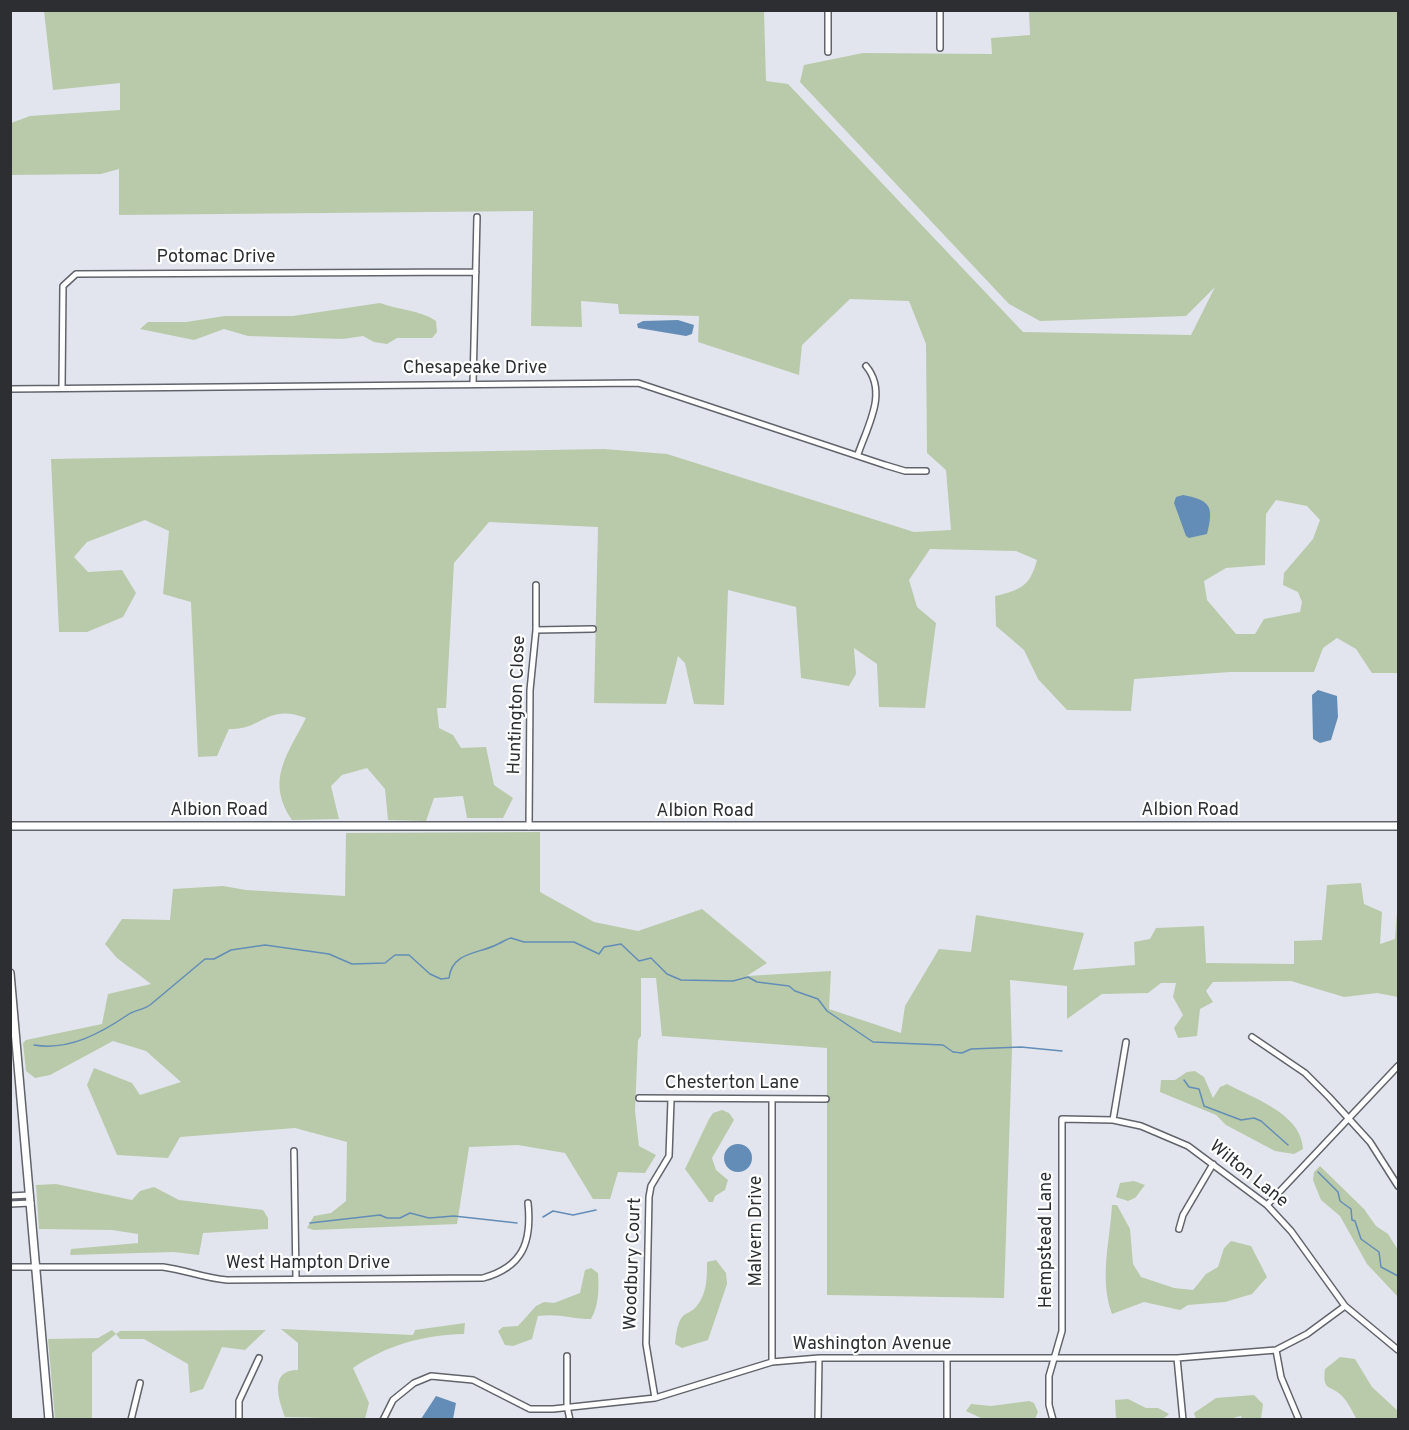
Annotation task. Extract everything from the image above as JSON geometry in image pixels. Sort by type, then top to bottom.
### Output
[{"type":"street","points":[[828,10],[828,52]]},
{"type":"street","points":[[940,10],[940,48]]},
{"type":"street","points":[[473,384],[477,217]]},
{"type":"street","name":"Potomac Drive","points":[[62,388],[63,286],[76,274],[476,272]]},
{"type":"street","points":[[858,454],[878,397],[874,376],[866,366]]},
{"type":"street","name":"Chesapeake Drive","points":[[10,389],[638,383],[905,471],[926,471]]},
{"type":"street","name":"Huntington Close","points":[[530,827],[530,690],[536,630],[536,585]]},
{"type":"street","points":[[536,630],[593,629]]},
{"type":"street","name":"Albion Road","points":[[10,825],[1398,826]]},
{"type":"street","points":[[10,973],[49,1419]]},
{"type":"street","points":[[1251,1036],[1305,1073],[1370,1142],[1398,1186]]},
{"type":"street","points":[[1113,1120],[1126,1042]]},
{"type":"street","points":[[1267,1205],[1398,1066]]},
{"type":"street","name":"Chesterton Lane","points":[[639,1098],[672,1100],[826,1099]]},
{"type":"street","name":"Malvern Drive","points":[[771,1099],[772,1362]]},
{"type":"street","name":"Woodbury Court","points":[[655,1398],[646,1344],[649,1197],[651,1186],[669,1156],[672,1100]]},
{"type":"street","name":"Wilton Lane","points":[[1062,1119],[1113,1120],[1166,1135],[1188,1146],[1267,1205],[1291,1231],[1345,1306],[1398,1350]]},
{"type":"street","name":"Hempstead Lane","points":[[1053,1419],[1049,1406],[1049,1376],[1056,1360],[1062,1330],[1062,1119]]},
{"type":"street","points":[[294,1151],[296,1279]]},
{"type":"street","points":[[1179,1229],[1183,1215],[1213,1164]]},
{"type":"street","points":[[10,1196],[30,1199]]},
{"type":"street","points":[[10,1204],[30,1199]]},
{"type":"street","name":"West Hampton Drive","points":[[10,1267],[163,1267],[182,1270],[202,1278],[483,1278],[501,1273],[521,1254],[530,1227],[528,1203]]},
{"type":"street","name":"Washington Avenue","points":[[383,1419],[393,1400],[414,1383],[431,1376],[473,1380],[530,1408],[553,1409],[655,1398],[772,1362],[819,1358],[1056,1360],[1177,1358],[1276,1350],[1307,1334],[1345,1306]]},
{"type":"street","points":[[1276,1350],[1281,1377],[1299,1419]]},
{"type":"street","points":[[567,1356],[567,1406],[570,1419]]},
{"type":"street","points":[[239,1419],[239,1401],[259,1358]]},
{"type":"street","points":[[818,1419],[819,1358]]},
{"type":"street","points":[[1177,1358],[1183,1419]]},
{"type":"street","points":[[947,1360],[947,1419]]},
{"type":"street","points":[[131,1419],[140,1383]]},
{"type":"green space","points":[[44,11],[764,11],[766,81],[788,84],[1023,332],[1191,335],[1215,287],[1186,316],[1040,321],[1009,304],[800,82],[804,65],[863,53],[992,54],[991,38],[1030,35],[1029,11],[1398,11],[1398,673],[1372,673],[1356,649],[1337,638],[1323,648],[1314,672],[1230,672],[1134,679],[1131,711],[1067,710],[1038,679],[1024,650],[996,626],[995,596],[1012,592],[1023,586],[1031,576],[1037,560],[1016,551],[930,549],[909,580],[917,607],[936,623],[925,708],[879,707],[877,664],[854,648],[856,674],[849,686],[801,678],[796,607],[728,590],[724,705],[694,704],[685,663],[678,656],[666,704],[594,703],[598,527],[489,522],[454,563],[446,708],[437,708],[439,728],[453,735],[461,748],[486,747],[494,785],[513,798],[503,818],[467,818],[463,796],[434,798],[426,821],[388,820],[385,789],[367,768],[342,775],[331,786],[339,819],[292,820],[284,806],[280,792],[280,780],[287,756],[306,718],[293,714],[273,715],[249,726],[229,729],[217,756],[198,757],[191,602],[163,594],[169,531],[145,520],[87,542],[74,557],[88,572],[122,570],[136,593],[123,617],[87,632],[59,632],[51,459],[604,449],[667,454],[914,532],[951,530],[946,470],[927,453],[926,344],[909,301],[850,299],[802,345],[799,375],[698,342],[699,316],[619,314],[618,304],[581,301],[582,327],[531,326],[533,211],[119,215],[119,169],[101,174],[11,175],[11,123],[30,116],[120,110],[120,83],[53,90]],"holes":[[[1276,500],[1307,506],[1320,520],[1313,539],[1284,573],[1283,585],[1298,592],[1302,602],[1300,612],[1264,619],[1255,634],[1236,634],[1207,600],[1204,581],[1226,568],[1265,565],[1266,514]]]},
{"type":"green space","points":[[380,303],[430,317],[436,321],[437,332],[432,338],[397,338],[387,344],[374,342],[363,336],[343,339],[248,336],[224,329],[194,340],[140,329],[148,322],[186,322],[225,316],[293,316]]},
{"type":"green space","points":[[540,832],[540,892],[594,922],[638,931],[702,909],[767,963],[747,976],[831,971],[829,1009],[901,1033],[905,1006],[939,949],[971,952],[976,915],[1084,933],[1073,970],[1135,965],[1134,942],[1150,939],[1156,928],[1204,926],[1206,963],[1294,964],[1294,941],[1322,940],[1327,885],[1361,883],[1364,904],[1382,912],[1380,944],[1395,939],[1398,899],[1398,997],[1377,993],[1344,997],[1291,981],[1213,982],[1206,991],[1213,1002],[1200,1009],[1197,1036],[1178,1038],[1174,1028],[1183,1015],[1173,997],[1176,983],[1161,983],[1148,993],[1102,994],[1067,1019],[1067,986],[1010,980],[1012,1050],[1004,1298],[827,1295],[827,1048],[662,1036],[656,978],[641,978],[641,1036],[638,1040],[635,1111],[639,1146],[656,1155],[645,1173],[618,1172],[610,1199],[593,1199],[565,1153],[518,1145],[469,1147],[457,1224],[314,1230],[307,1228],[314,1216],[331,1213],[346,1201],[347,1142],[295,1128],[180,1137],[168,1158],[117,1155],[87,1085],[94,1068],[132,1083],[140,1095],[181,1082],[146,1051],[113,1041],[50,1075],[35,1078],[26,1071],[23,1043],[26,1040],[102,1024],[108,994],[151,984],[117,958],[105,944],[122,919],[170,920],[173,889],[223,886],[246,890],[345,896],[346,833]]},
{"type":"green space","points":[[1195,1071],[1204,1077],[1213,1098],[1220,1087],[1227,1084],[1274,1109],[1294,1126],[1301,1137],[1303,1149],[1294,1154],[1275,1151],[1226,1125],[1216,1115],[1160,1092],[1161,1080],[1175,1080],[1187,1072]]},
{"type":"green space","points":[[722,1110],[729,1113],[734,1120],[712,1158],[716,1170],[728,1180],[725,1190],[715,1196],[713,1202],[709,1202],[685,1169],[709,1119],[713,1113]]},
{"type":"green space","points":[[1320,1166],[1364,1209],[1376,1226],[1388,1234],[1398,1250],[1398,1297],[1367,1264],[1340,1216],[1321,1200],[1313,1180],[1314,1172]]},
{"type":"green space","points":[[1134,1181],[1145,1185],[1135,1198],[1128,1201],[1116,1197],[1120,1183]]},
{"type":"green space","points":[[56,1184],[132,1200],[140,1191],[154,1187],[179,1200],[263,1210],[268,1218],[268,1229],[203,1233],[199,1255],[174,1252],[70,1255],[71,1249],[138,1243],[138,1234],[112,1230],[39,1229],[36,1185]]},
{"type":"green space","points":[[1112,1205],[1117,1205],[1130,1229],[1133,1264],[1141,1277],[1174,1288],[1193,1290],[1206,1274],[1218,1267],[1224,1248],[1231,1241],[1251,1246],[1267,1277],[1252,1294],[1225,1302],[1188,1305],[1180,1310],[1144,1302],[1112,1314],[1106,1287],[1106,1260]]},
{"type":"green space","points":[[716,1260],[726,1273],[727,1284],[708,1340],[682,1348],[675,1344],[679,1322],[702,1298],[706,1286],[707,1262]]},
{"type":"green space","points":[[591,1268],[598,1273],[598,1284],[597,1302],[591,1319],[538,1316],[532,1339],[513,1346],[505,1345],[498,1331],[503,1327],[518,1326],[536,1306],[544,1302],[554,1303],[580,1293],[585,1270]]},
{"type":"green space","points":[[465,1323],[464,1334],[434,1336],[392,1347],[353,1368],[369,1403],[365,1419],[285,1417],[280,1402],[279,1380],[289,1371],[298,1370],[298,1343],[281,1329],[413,1335],[415,1330]]},
{"type":"green space","points":[[112,1330],[116,1334],[92,1353],[92,1419],[55,1419],[48,1339],[98,1338]]},
{"type":"green space","points":[[266,1330],[245,1350],[222,1347],[203,1389],[190,1393],[188,1364],[144,1339],[120,1339],[116,1334],[120,1331]]},
{"type":"green space","points":[[1340,1357],[1355,1359],[1372,1387],[1398,1411],[1398,1419],[1356,1418],[1344,1398],[1328,1387],[1325,1381],[1325,1369]]},
{"type":"green space","points":[[1254,1395],[1263,1404],[1261,1419],[1242,1419],[1241,1416],[1229,1419],[1196,1419],[1194,1413],[1216,1398]]},
{"type":"green space","points":[[1128,1399],[1146,1408],[1158,1408],[1169,1414],[1152,1421],[1116,1419],[1115,1400]]},
{"type":"green space","points":[[1029,1401],[1034,1403],[1038,1412],[1035,1419],[983,1419],[966,1411],[971,1404],[991,1406]]},
{"type":"water","points":[[678,320],[694,325],[692,334],[686,336],[638,328],[637,324],[643,321]]},
{"type":"water","points":[[1183,495],[1200,499],[1208,506],[1210,517],[1207,534],[1189,538],[1186,536],[1174,503],[1176,497]]},
{"type":"water","points":[[1318,690],[1337,696],[1338,717],[1331,740],[1320,743],[1313,739],[1312,695]]},
{"type":"water","points":[[738,1144],[748,1148],[752,1158],[748,1168],[738,1172],[728,1168],[724,1158],[728,1148]]},
{"type":"water","points":[[436,1396],[456,1403],[453,1419],[421,1419]]},
{"type":"waterway","points":[[34,1045],[72,1043],[96,1034],[131,1013],[150,1005],[205,959],[214,959],[231,950],[265,945],[329,954],[352,964],[385,963],[395,955],[409,955],[430,974],[441,979],[449,978],[451,969],[461,958],[511,938],[524,942],[574,942],[599,954],[604,947],[621,944],[639,961],[651,958],[667,974],[681,980],[733,981],[748,977],[757,982],[789,986],[795,991],[818,999],[827,1011],[873,1042],[943,1045],[953,1052],[962,1053],[971,1049],[1021,1047],[1062,1051]]},
{"type":"waterway","points":[[1184,1080],[1189,1087],[1199,1089],[1204,1106],[1241,1120],[1254,1118],[1261,1121],[1288,1145]]},
{"type":"waterway","points":[[1318,1172],[1338,1192],[1340,1201],[1351,1209],[1352,1220],[1355,1221],[1361,1239],[1379,1252],[1381,1267],[1398,1276]]},
{"type":"waterway","points":[[543,1217],[553,1211],[573,1215],[596,1210]]},
{"type":"waterway","points":[[310,1223],[380,1215],[387,1218],[400,1218],[410,1213],[429,1218],[454,1216],[517,1223]]}]
